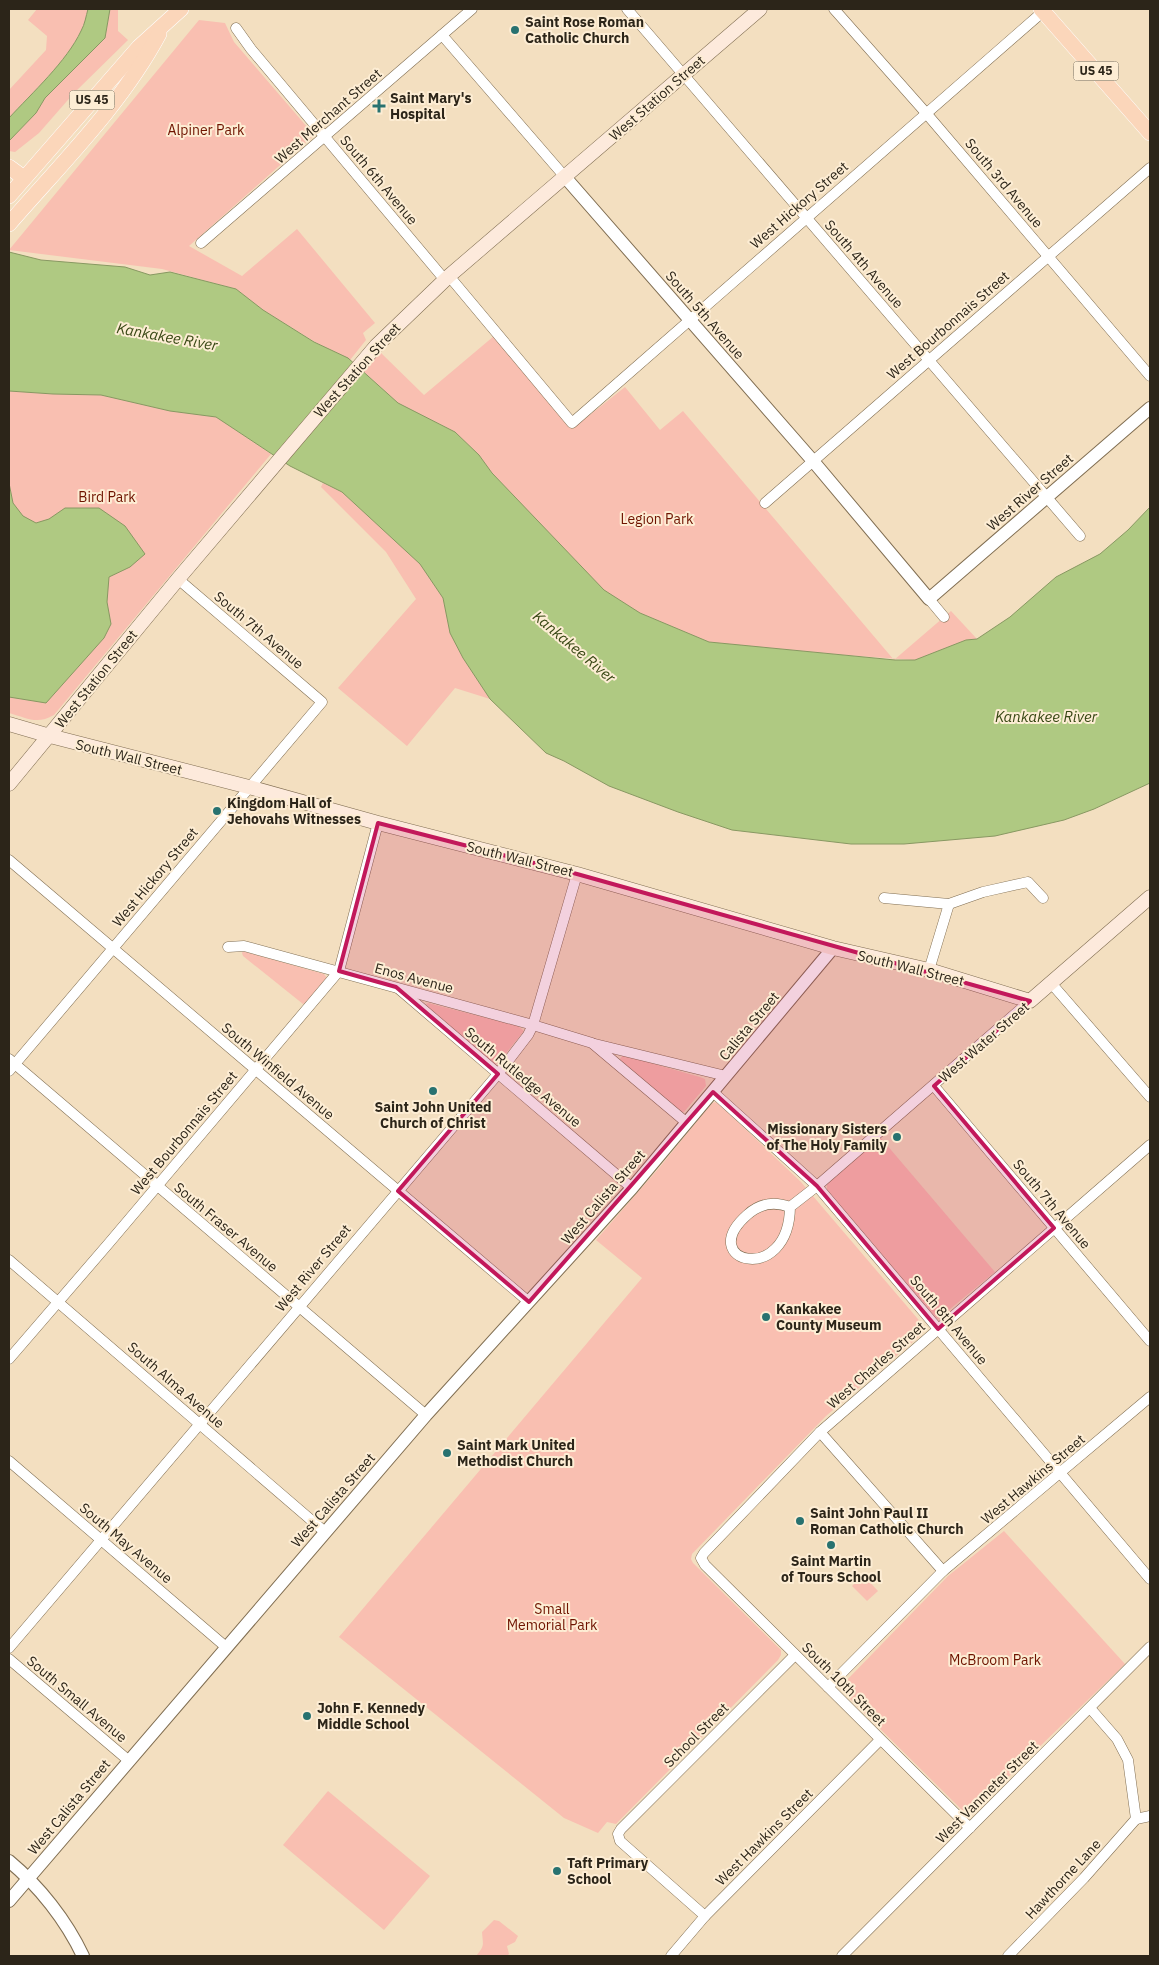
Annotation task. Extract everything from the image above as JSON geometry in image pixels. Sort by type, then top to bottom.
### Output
[{"type":"main road","name":"US 45","points":[[13,172],[139,47],[181,9]]},
{"type":"main road","name":"West Station Street","points":[[9,784],[178,579],[376,346],[447,278],[760,9]]},
{"type":"main road","name":"US 45","points":[[1044,10],[1150,133]]},
{"type":"main road","name":"US 45","points":[[44,183],[100,119],[148,54],[163,26]]},
{"type":"main road","points":[[9,196],[13,172],[44,183],[9,224]]},
{"type":"main road","name":"South Wall Street","points":[[9,724],[249,787],[378,824],[577,874],[833,948],[929,970],[1030,1001]]},
{"type":"main road","name":"West Water Street","points":[[1030,1001],[1150,897]]},
{"type":"street","name":"West Merchant Street","points":[[201,243],[472,9]]},
{"type":"street","name":"South 4th Avenue","points":[[627,9],[1080,536]]},
{"type":"street","name":"South 3rd Avenue","points":[[834,9],[926,113],[1150,376]]},
{"type":"street","name":"West Hickory Street","points":[[572,424],[1044,10]]},
{"type":"street","name":"South 6th Avenue","points":[[236,28],[246,43],[324,137],[572,424]]},
{"type":"street","name":"South 5th Avenue","points":[[442,35],[813,461],[944,617]]},
{"type":"street","name":"West Bourbonnais Street","points":[[765,503],[1150,168]]},
{"type":"street","name":"West River Street","points":[[929,599],[1150,408]]},
{"type":"street","name":"South 7th Avenue","points":[[178,579],[322,702]]},
{"type":"street","name":"West Hickory Street","points":[[11,1065],[322,702]]},
{"type":"street","name":"West Bourbonnais Street","points":[[9,1359],[338,971],[378,824]]},
{"type":"street","name":"South Winfield Avenue","points":[[9,860],[529,1302]]},
{"type":"street","name":"West River Street","points":[[9,1648],[498,1074],[528,1035],[533,1025],[577,874]]},
{"type":"street","points":[[884,898],[949,904],[983,892],[1028,882],[1043,898]]},
{"type":"street","points":[[929,970],[949,904]]},
{"type":"street","name":"Enos Avenue","points":[[228,947],[244,946],[592,1043],[726,1076]]},
{"type":"street","name":"Calista Street","points":[[687,1123],[833,948]]},
{"type":"street","points":[[1051,983],[1150,1097]]},
{"type":"street","name":"South Rutledge Avenue","points":[[396,987],[632,1188]]},
{"type":"street","name":"West Water Street","points":[[790,1207],[934,1086],[1030,1001]]},
{"type":"street","name":"Enos Avenue","points":[[592,1043],[687,1123]]},
{"type":"street","name":"South Fraser Avenue","points":[[11,1065],[156,1185],[426,1415]]},
{"type":"street","name":"South 7th Avenue","points":[[934,1086],[1150,1340]]},
{"type":"street","name":"South 8th Avenue","points":[[713,1092],[817,1186],[1150,1579]]},
{"type":"street","name":"West Calista Street","points":[[9,1901],[128,1760],[426,1415],[632,1188],[687,1123]]},
{"type":"street","name":"West Charles Street","points":[[701,1558],[820,1432],[1150,1145]]},
{"type":"street","points":[[769,1203],[790,1207],[785,1236],[764,1257],[750,1260],[734,1251],[730,1240],[731,1235],[734,1228],[747,1214],[755,1208],[769,1203]]},
{"type":"street","name":"South Alma Avenue","points":[[9,1260],[325,1532]]},
{"type":"street","name":"West Hawkins Street","points":[[828,1687],[943,1571],[1061,1474],[1150,1397]]},
{"type":"street","points":[[820,1432],[943,1571]]},
{"type":"street","name":"South May Avenue","points":[[9,1461],[226,1646]]},
{"type":"street","name":"South 10th Street","points":[[701,1558],[705,1565],[970,1828]]},
{"type":"street","name":"West Vanmeter Street","points":[[842,1956],[1150,1647]]},
{"type":"street","name":"School Street","points":[[705,1916],[620,1841],[618,1834],[795,1655]]},
{"type":"street","name":"South Small Avenue","points":[[9,1659],[128,1760]]},
{"type":"street","points":[[1090,1708],[1117,1739],[1128,1760],[1136,1819],[1150,1816]]},
{"type":"street","name":"West Hawkins Street","points":[[671,1956],[705,1916],[880,1740]]},
{"type":"street","name":"Hawthorne Lane","points":[[1008,1956],[1084,1878],[1136,1819]]},
{"type":"street","points":[[9,1861],[29,1878],[63,1922],[83,1956]]},
{"type":"highlighted area","points":[[378,823],[577,874],[1030,1001],[934,1086],[1054,1228],[938,1329],[817,1186],[713,1092],[529,1302],[398,1191],[498,1074],[396,987],[339,971]]},
{"type":"green space","points":[[37,9],[88,9],[82,28],[67,54],[9,118],[9,90],[46,50],[47,36],[28,20]]},
{"type":"green space","points":[[110,9],[118,9],[118,31],[128,40],[74,93],[39,133],[15,152],[9,151],[9,141],[36,113],[45,98],[105,38]]},
{"type":"green space","name":"Alpiner Park","points":[[199,20],[225,23],[234,42],[314,135],[189,246],[242,276],[297,229],[375,323],[363,333],[366,340],[350,360],[315,342],[263,310],[236,289],[162,269],[9,250]]},
{"type":"green space","name":"Legion Park","points":[[494,336],[572,429],[625,387],[660,430],[683,411],[893,658],[787,651],[709,642],[640,613],[598,587],[492,473],[479,455],[455,432],[398,403],[362,370],[380,352],[424,395]]},
{"type":"green space","name":"Bird Park","points":[[9,391],[101,395],[170,411],[216,417],[271,454],[54,715],[42,720],[32,720],[9,713]]},
{"type":"green space","points":[[323,483],[342,492],[420,564],[443,598],[450,633],[463,658],[490,699],[455,688],[407,746],[338,688],[416,599],[386,552],[321,487]]},
{"type":"green space","points":[[951,611],[977,639],[966,640],[915,660],[896,659]]},
{"type":"green space","points":[[243,951],[324,974],[327,978],[306,1003],[303,1004],[243,956]]},
{"type":"green space","points":[[426,1004],[518,1026],[524,1031],[499,1062],[493,1065],[427,1007]]},
{"type":"green space","points":[[623,1055],[700,1077],[705,1079],[706,1086],[684,1112],[681,1112],[619,1060]]},
{"type":"green space","name":"Small Memorial Park","points":[[715,1102],[801,1182],[923,1325],[924,1329],[922,1334],[826,1416],[692,1554],[691,1559],[693,1563],[781,1650],[781,1655],[616,1824],[607,1822],[598,1833],[564,1818],[339,1637],[642,1278],[596,1240],[659,1168],[711,1104]]},
{"type":"green space","points":[[880,1137],[995,1272],[938,1319],[827,1190],[827,1183]]},
{"type":"green space","name":"McBroom Park","points":[[1004,1531],[1125,1664],[970,1814],[965,1813],[844,1693],[844,1683],[948,1576]]},
{"type":"green space","points":[[863,1575],[878,1591],[867,1601],[852,1586]]},
{"type":"green space","points":[[328,1791],[430,1876],[384,1930],[283,1845]]},
{"type":"green space","points":[[494,1920],[499,1921],[518,1936],[515,1942],[507,1946],[509,1954],[507,1956],[476,1956],[483,1945],[482,1932]]},
{"type":"water","points":[[88,9],[110,9],[105,38],[45,98],[36,113],[9,141],[9,118],[67,54],[82,28]]},
{"type":"water","name":"Kankakee River","points":[[9,252],[41,260],[125,267],[150,275],[170,272],[236,289],[263,310],[314,342],[348,358],[398,403],[455,432],[479,455],[492,473],[604,590],[640,613],[709,642],[895,660],[915,660],[966,640],[977,639],[1010,617],[1056,577],[1100,554],[1128,530],[1150,507],[1150,783],[1094,809],[1064,820],[995,836],[904,844],[851,844],[732,830],[609,786],[546,753],[490,699],[463,658],[450,633],[443,598],[420,564],[342,492],[290,466],[216,417],[170,411],[101,395],[9,391]]},
{"type":"water","points":[[9,483],[13,503],[23,516],[36,523],[49,519],[65,508],[99,508],[125,526],[145,554],[130,567],[109,577],[107,602],[111,624],[104,638],[46,703],[9,697]]},
{"type":"place","name":"Saint Rose Roman Catholic Church","points":[[515,30]]},
{"type":"place","name":"Saint Mary's Hospital","points":[[379,106]]},
{"type":"place","name":"Kingdom Hall of Jehovahs Witnesses","points":[[217,811]]},
{"type":"place","name":"Saint John United Church of Christ","points":[[433,1091]]},
{"type":"place","name":"Missionary Sisters of The Holy Family","points":[[897,1137]]},
{"type":"place","name":"Kankakee County Museum","points":[[766,1317]]},
{"type":"place","name":"Saint Mark United Methodist Church","points":[[447,1453]]},
{"type":"place","name":"Saint John Paul II Roman Catholic Church","points":[[800,1521]]},
{"type":"place","name":"Saint Martin of Tours School","points":[[831,1545]]},
{"type":"place","name":"John F. Kennedy Middle School","points":[[307,1716]]},
{"type":"place","name":"Taft Primary School","points":[[557,1871]]}]
